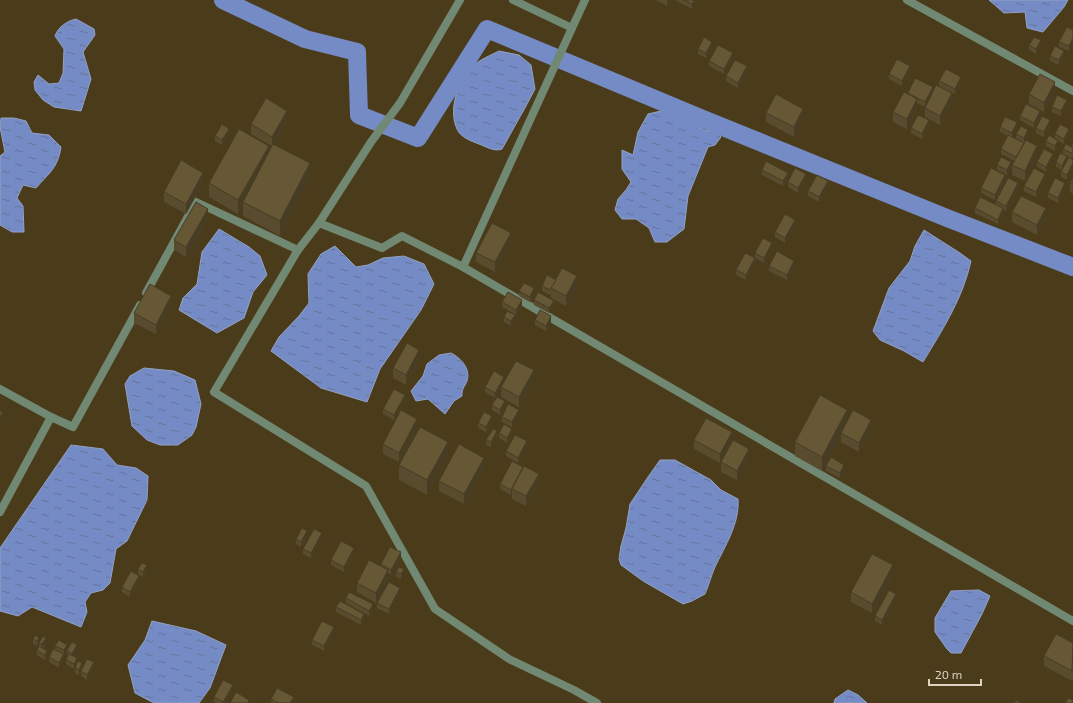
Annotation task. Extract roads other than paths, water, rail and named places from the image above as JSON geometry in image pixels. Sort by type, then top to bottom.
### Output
[{"type":"street","points":[[460,0],[400,103],[371,142],[319,223],[298,250],[214,392],[366,486],[435,609],[509,659],[574,690],[597,703]]},
{"type":"street","points":[[514,0],[572,28]]},
{"type":"street","points":[[463,267],[585,0]]},
{"type":"street","points":[[907,0],[1073,91]]},
{"type":"street","points":[[0,389],[51,417],[73,427],[196,202],[298,250]]},
{"type":"street","points":[[319,223],[382,248],[402,236],[463,267],[1073,621]]},
{"type":"street","points":[[0,512],[51,417]]},
{"type":"water","points":[[989,0],[1068,0],[1043,32],[1027,28],[1025,12],[1004,13]]},
{"type":"water","points":[[76,19],[94,29],[95,35],[83,52],[91,79],[81,111],[54,107],[43,100],[35,90],[34,82],[38,75],[49,84],[59,83],[63,73],[64,49],[55,36],[63,25]]},
{"type":"water","points":[[499,51],[519,55],[531,65],[535,89],[502,149],[496,150],[473,142],[458,132],[455,122],[454,108],[459,86],[469,69],[485,58]]},
{"type":"water","points":[[661,111],[687,120],[704,130],[716,132],[721,137],[715,145],[708,147],[688,196],[684,229],[667,242],[655,242],[649,228],[636,219],[622,219],[615,210],[618,199],[631,182],[622,169],[622,150],[633,155],[638,132],[648,114]]},
{"type":"water","points":[[1,118],[14,118],[26,121],[32,133],[49,135],[61,147],[58,160],[49,174],[36,188],[23,185],[17,198],[23,206],[24,232],[12,232],[0,225],[0,156],[5,152],[0,127]]},
{"type":"water","points":[[219,229],[249,247],[260,256],[267,275],[253,292],[244,318],[217,333],[179,310],[183,298],[197,284],[202,252]]},
{"type":"water","points":[[924,230],[971,261],[958,301],[923,362],[880,340],[873,331],[889,288],[910,261],[915,246]]},
{"type":"water","points":[[335,246],[356,267],[368,265],[383,258],[404,256],[424,264],[434,284],[421,310],[380,369],[367,402],[321,388],[271,351],[279,337],[309,303],[308,274],[321,254]]},
{"type":"water","points":[[451,353],[462,361],[468,372],[468,377],[462,396],[454,401],[445,414],[428,399],[416,401],[411,391],[423,376],[427,364],[439,355]]},
{"type":"water","points":[[144,368],[174,371],[195,380],[201,404],[196,427],[192,435],[178,445],[160,445],[147,440],[132,426],[125,384],[130,376]]},
{"type":"water","points":[[71,445],[103,449],[117,465],[136,468],[148,476],[147,500],[127,541],[116,549],[110,583],[103,590],[91,593],[85,602],[87,612],[81,627],[32,607],[18,616],[0,611],[0,548]]},
{"type":"water","points":[[660,460],[675,460],[711,480],[721,490],[738,499],[737,517],[734,526],[715,567],[705,594],[683,604],[643,581],[621,565],[619,559],[630,504]]},
{"type":"water","points":[[979,590],[990,596],[982,614],[961,653],[951,653],[935,632],[935,618],[951,591]]},
{"type":"water","points":[[152,621],[196,631],[226,645],[210,688],[199,703],[154,703],[135,693],[128,665],[145,640]]},
{"type":"water","points":[[848,690],[858,695],[867,703],[834,703],[835,699]]},
{"type":"waterway","points":[[223,0],[305,39],[357,52],[359,115],[418,138],[487,29],[703,119],[947,218],[1073,267]]}]
